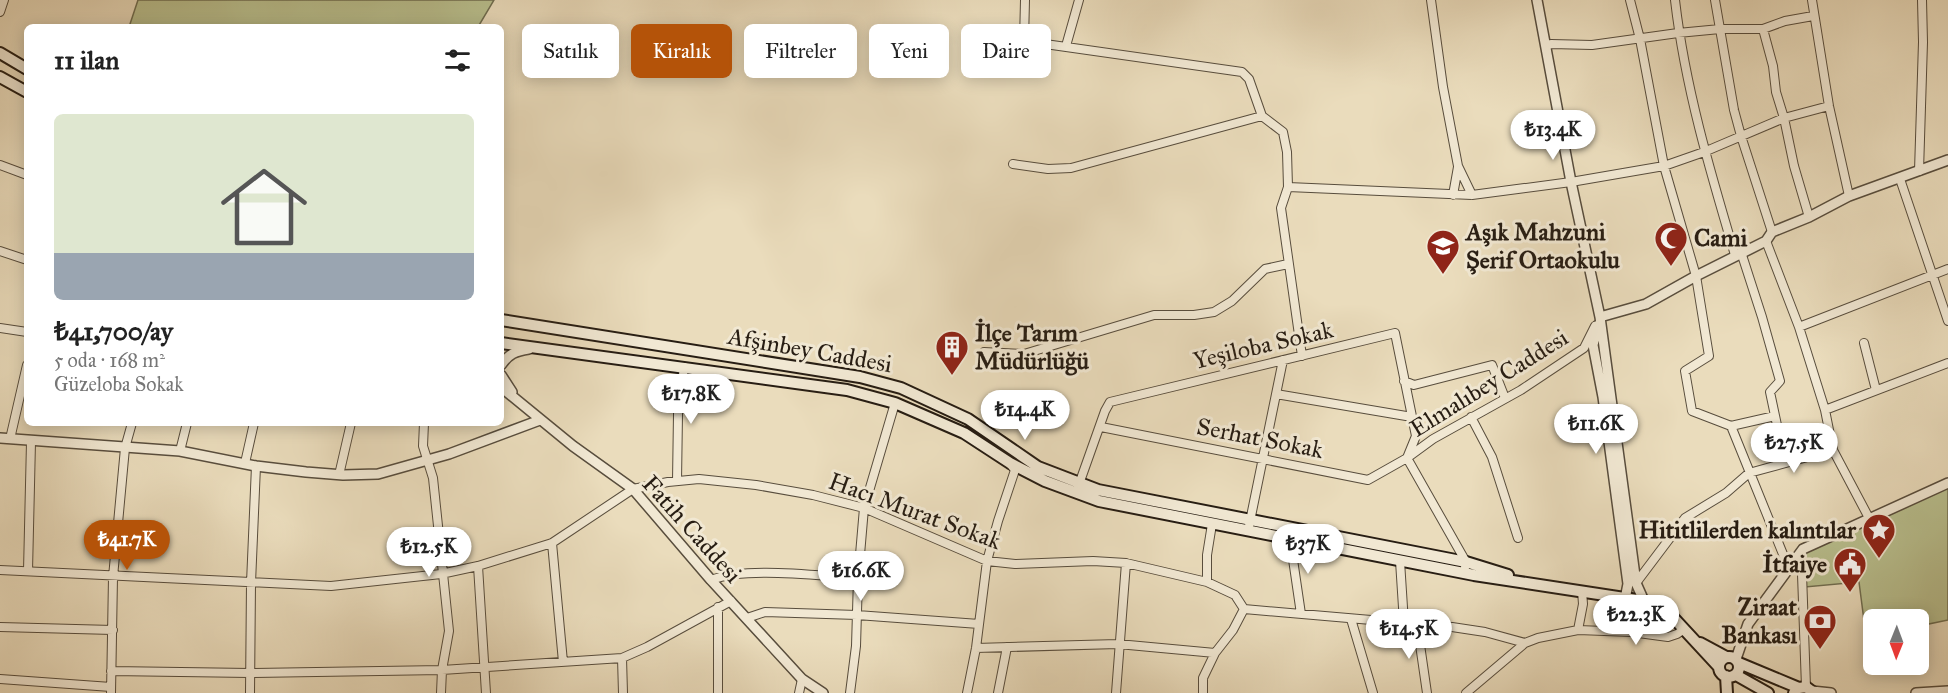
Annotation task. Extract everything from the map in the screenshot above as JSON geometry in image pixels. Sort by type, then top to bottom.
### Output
[{"type":"main road","points":[[0,53],[24,67]]},
{"type":"main road","points":[[0,77],[24,90]]},
{"type":"main road","name":"Afşinbey Caddesi","points":[[504,320],[860,377],[901,388],[968,419],[1038,467],[1099,501],[1212,524],[1249,526],[1290,539],[1400,561],[1465,568]]},
{"type":"main road","name":"Afşinbey Caddesi","points":[[504,344],[847,390],[895,403],[964,433],[1010,464],[1077,489],[1098,490],[1249,526],[1546,586],[1644,602],[1669,613],[1695,640]]},
{"type":"main road","points":[[1695,640],[1734,660],[1805,690]]},
{"type":"main road","points":[[1695,640],[1727,673],[1768,693]]},
{"type":"main road","points":[[1727,693],[1727,673],[1721,661],[1734,660]]},
{"type":"main road","points":[[1727,673],[1739,670],[1734,660]]},
{"type":"street","points":[[0,12],[4,0]]},
{"type":"street","points":[[1025,0],[1024,41],[1242,72],[1249,79],[1262,116],[1283,132],[1287,152],[1288,187],[1281,208],[1302,356]]},
{"type":"street","points":[[1066,46],[1079,0]]},
{"type":"street","points":[[1431,0],[1443,87],[1458,166],[1472,195]]},
{"type":"street","points":[[1537,0],[1599,317],[1636,583],[1644,602]]},
{"type":"street","points":[[1630,0],[1640,39],[1664,166],[1696,276],[1709,356],[1685,371],[1692,411],[1731,426],[1775,416]]},
{"type":"street","points":[[1675,0],[1678,33],[1704,152],[1762,317],[1780,381],[1770,392],[1785,463]]},
{"type":"street","points":[[1715,0],[1725,64],[1741,136],[1773,232]]},
{"type":"street","points":[[1812,0],[1829,106],[1849,196]]},
{"type":"street","points":[[1919,171],[1922,0]]},
{"type":"street","points":[[1546,46],[1551,44],[1592,45],[1720,29],[1763,29],[1785,21],[1813,16]]},
{"type":"street","points":[[1763,29],[1794,166],[1809,217]]},
{"type":"street","points":[[1288,187],[1472,195],[1571,182],[1664,166],[1704,152],[1784,118],[1829,106]]},
{"type":"street","points":[[1013,164],[1048,169],[1071,168],[1262,116]]},
{"type":"street","points":[[1599,317],[1646,304],[1738,253],[1766,241],[1773,232],[1809,217],[1849,196],[1948,160]]},
{"type":"street","points":[[0,165],[24,174]]},
{"type":"street","points":[[1453,195],[1458,166]]},
{"type":"street","points":[[1900,178],[1948,321]]},
{"type":"street","points":[[1766,241],[1799,327],[1825,410],[1833,450],[1869,518]]},
{"type":"street","points":[[0,251],[24,259]]},
{"type":"street","points":[[984,352],[1024,354],[1154,315],[1194,315],[1214,312],[1232,301],[1265,269],[1288,264]]},
{"type":"street","points":[[1799,327],[1948,268]]},
{"type":"street","points":[[1599,317],[1593,345],[1603,397],[1628,584],[1625,599]]},
{"type":"street","name":"Elmalıbey Caddesi","points":[[1465,568],[1407,458],[1433,439],[1505,399],[1584,348],[1599,317]]},
{"type":"street","points":[[0,328],[24,332]]},
{"type":"street","name":"Yeşiloba Sokak","points":[[1077,489],[1110,402],[1395,333],[1416,436]]},
{"type":"street","points":[[1864,344],[1876,390]]},
{"type":"street","points":[[504,361],[508,355],[517,351],[532,349]]},
{"type":"street","points":[[1249,526],[1283,360]]},
{"type":"street","points":[[1825,410],[1948,363]]},
{"type":"street","points":[[1404,381],[1414,385],[1492,365],[1505,399]]},
{"type":"street","points":[[677,481],[678,414],[684,367]]},
{"type":"street","points":[[504,380],[520,404]]},
{"type":"street","points":[[24,382],[5,439],[180,451],[256,466],[339,475],[378,474],[428,460],[540,420]]},
{"type":"street","points":[[504,390],[520,404]]},
{"type":"street","points":[[1276,394],[1412,417]]},
{"type":"street","points":[[850,693],[856,646],[858,578],[864,508],[895,403]]},
{"type":"street","name":"Fatih Caddesi","points":[[520,404],[633,489],[711,580],[802,679],[823,693]]},
{"type":"street","points":[[1471,417],[1492,457],[1518,538]]},
{"type":"street","points":[[0,679],[111,690],[113,577],[125,448],[131,426]]},
{"type":"street","points":[[180,451],[186,426]]},
{"type":"street","points":[[245,463],[253,426]]},
{"type":"street","points":[[339,475],[350,426]]},
{"type":"street","points":[[424,426],[423,446],[433,477],[441,574],[449,631],[442,670],[441,693]]},
{"type":"street","points":[[1731,426],[1789,569]]},
{"type":"street","name":"Serhat Sokak","points":[[1101,427],[1368,480],[1407,458]]},
{"type":"street","points":[[1407,458],[1416,436],[1433,439]]},
{"type":"street","points":[[28,571],[31,442]]},
{"type":"street","points":[[1636,583],[1685,518],[1726,493],[1749,473],[1833,450]]},
{"type":"street","points":[[967,693],[976,648],[987,561],[1016,470],[1010,464]]},
{"type":"street","points":[[250,693],[251,583],[256,466]]},
{"type":"street","name":"Hacı Murat Sokak","points":[[633,489],[699,479],[756,485],[813,495],[864,508],[987,561],[1015,564],[1093,561],[1126,563],[1207,582],[1235,595],[1244,609]]},
{"type":"street","points":[[1734,660],[1748,624],[1803,549],[1948,483]]},
{"type":"street","points":[[0,570],[331,586],[441,574],[478,567],[552,543],[633,489]]},
{"type":"street","points":[[1207,582],[1207,555],[1212,524]]},
{"type":"street","points":[[1290,539],[1301,614]]},
{"type":"street","points":[[552,543],[563,662]]},
{"type":"street","points":[[1400,561],[1404,623]]},
{"type":"street","points":[[1116,693],[1126,563]]},
{"type":"street","points":[[1789,569],[1798,566],[1802,574],[1805,690],[1831,693]]},
{"type":"street","points":[[478,567],[486,693]]},
{"type":"street","points":[[711,580],[724,575],[758,573],[858,578]]},
{"type":"street","points":[[1578,630],[1583,604],[1582,591]]},
{"type":"street","points":[[111,671],[250,673],[442,670],[622,658],[647,647],[731,601]]},
{"type":"street","points":[[718,607],[718,693]]},
{"type":"street","points":[[1203,693],[1203,678],[1215,653],[1233,630],[1244,609],[1485,632],[1525,643]]},
{"type":"street","points":[[747,618],[765,612],[857,615],[979,624]]},
{"type":"street","points":[[1351,619],[1373,693]]},
{"type":"street","points":[[1417,624],[1427,693]]},
{"type":"street","points":[[0,627],[112,630]]},
{"type":"street","points":[[1466,693],[1525,643],[1538,638],[1578,630],[1632,632],[1668,637],[1683,630]]},
{"type":"street","points":[[976,648],[1118,644],[1215,653]]},
{"type":"street","points":[[998,693],[1007,647]]},
{"type":"street","points":[[622,658],[623,693]]},
{"type":"street","points":[[799,693],[802,679]]},
{"type":"street","points":[[1916,693],[1948,691]]},
{"type":"green space","points":[[138,0],[494,0],[480,24],[130,24]]},
{"type":"green space","points":[[1948,483],[1948,620],[1929,624],[1929,609],[1863,609],[1863,613],[1859,582],[1805,587],[1803,549]]},
{"type":"place","name":"Cami","points":[[1671,267]]},
{"type":"place","name":"Aşık Mahzuni Şerif Ortaokulu","points":[[1443,275]]},
{"type":"place","name":"İlçe Tarım Müdürlüğü","points":[[952,376]]},
{"type":"place","name":"Hititlilerden kalıntılar","points":[[1879,559]]},
{"type":"place","name":"İtfaiye","points":[[1850,593]]},
{"type":"place","name":"Ziraat Bankası","points":[[1820,650]]}]
